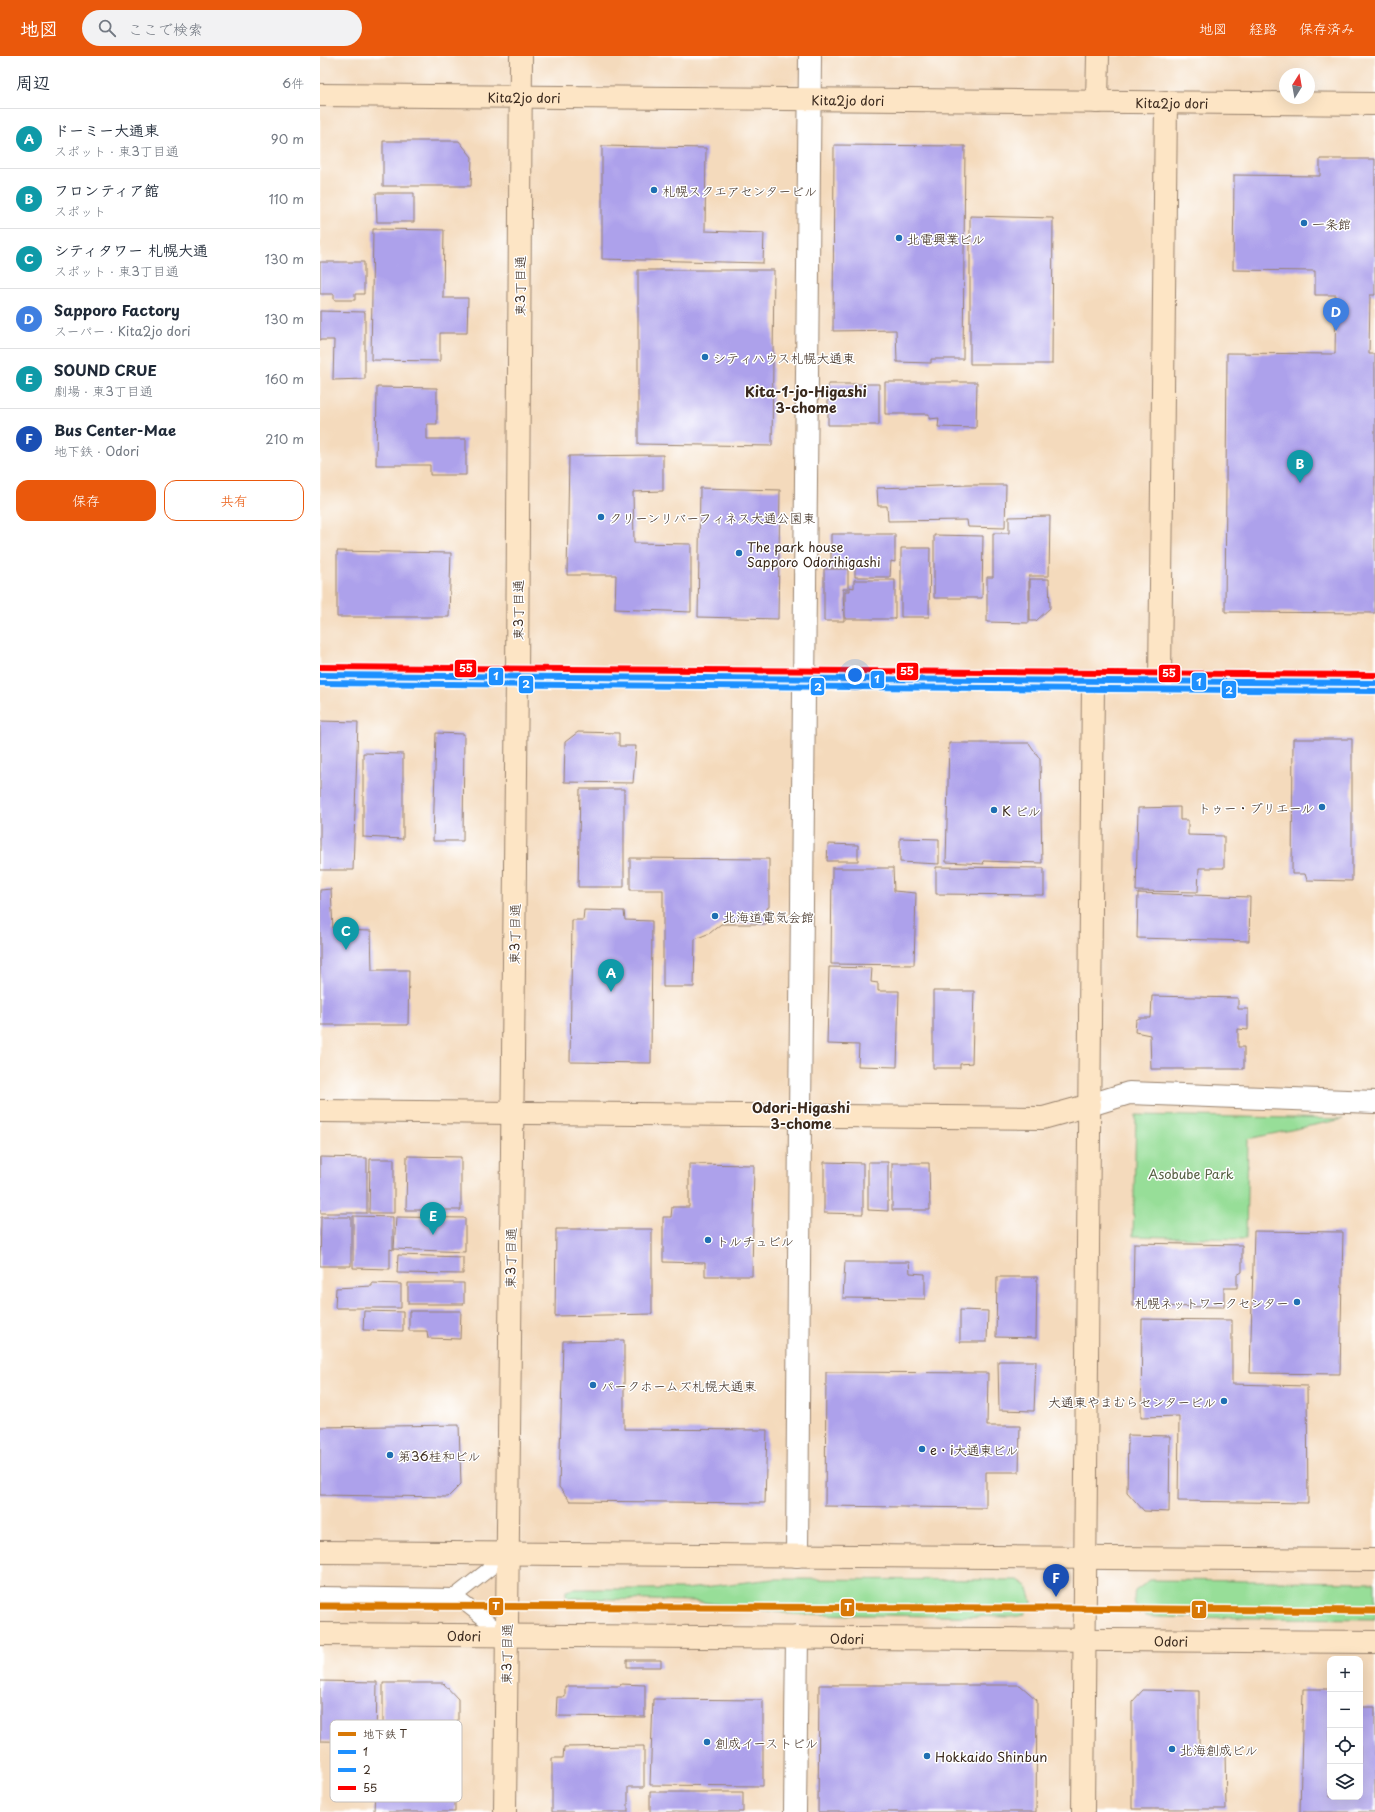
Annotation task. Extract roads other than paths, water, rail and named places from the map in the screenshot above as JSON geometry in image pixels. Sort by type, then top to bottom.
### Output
[{"type":"highway","points":[[320,675],[1375,682]]},
{"type":"street","name":"東3丁目通","points":[[505,1812],[517,677],[521,56]]},
{"type":"street","points":[[797,1556],[810,56]]},
{"type":"street","points":[[1098,56],[1098,102]]},
{"type":"street","name":"Kita2jo dori","points":[[320,95],[1375,104]]},
{"type":"street","points":[[1160,681],[1166,102]]},
{"type":"street","points":[[1083,1812],[1093,681]]},
{"type":"street","points":[[320,1111],[1043,1118],[1129,1093],[1375,1102]]},
{"type":"street","points":[[320,1552],[507,1555],[1375,1560]]},
{"type":"street","name":"Odori","points":[[320,1634],[1375,1642]]},
{"type":"street","points":[[795,1812],[797,1637]]},
{"type":"lane","points":[[455,1596],[507,1555]]},
{"type":"lane","points":[[320,1594],[455,1596],[506,1636]]},
{"type":"metro line","name":"T","points":[[320,1606],[1056,1608],[1375,1611]]},
{"type":"place","name":"札幌スクエアセンタービル","points":[[654,190]]},
{"type":"place","name":"一条館","points":[[1304,223]]},
{"type":"place","name":"北電興業ビル","points":[[899,238]]},
{"type":"place","name":"Sapporo Factory","points":[[1336,331]]},
{"type":"place","name":"シティハウス札幌大通東","points":[[705,357]]},
{"type":"place","name":"フロンティア館","points":[[1300,483]]},
{"type":"place","name":"クリーンリバーフィネス大通公園東","points":[[601,517]]},
{"type":"place","name":"The park house Sapporo Odorihigashi","points":[[739,553]]},
{"type":"place","name":"トゥー・プリエール","points":[[1322,807]]},
{"type":"place","name":"K ビル","points":[[994,810]]},
{"type":"place","name":"北海道電気会館","points":[[715,916]]},
{"type":"place","name":"シティタワー 札幌大通","points":[[346,950]]},
{"type":"place","name":"ドーミー大通東","points":[[611,992]]},
{"type":"place","name":"SOUND CRUE","points":[[433,1235]]},
{"type":"place","name":"トルチュビル","points":[[708,1240]]},
{"type":"place","name":"札幌ネットワークセンター","points":[[1297,1302]]},
{"type":"place","name":"パークホームズ札幌大通東","points":[[593,1385]]},
{"type":"place","name":"大通東やまむらセンタービル","points":[[1224,1401]]},
{"type":"place","name":"e・i大通東ビル","points":[[922,1449]]},
{"type":"place","name":"第36桂和ビル","points":[[390,1455]]},
{"type":"place","name":"Bus Center-Mae","points":[[1056,1597]]},
{"type":"place","name":"創成イーストビル","points":[[707,1742]]},
{"type":"place","name":"北海創成ビル","points":[[1172,1749]]},
{"type":"place","name":"Hokkaido Shinbun","points":[[927,1756]]},
{"type":"district","name":"Kita-1-jo-Higashi 3-chome","points":[[806,400]]},
{"type":"district","name":"Odori-Higashi 3-chome","points":[[801,1116]]},
{"type":"park label","name":"Asobube Park","points":[[1191,1173]]}]
